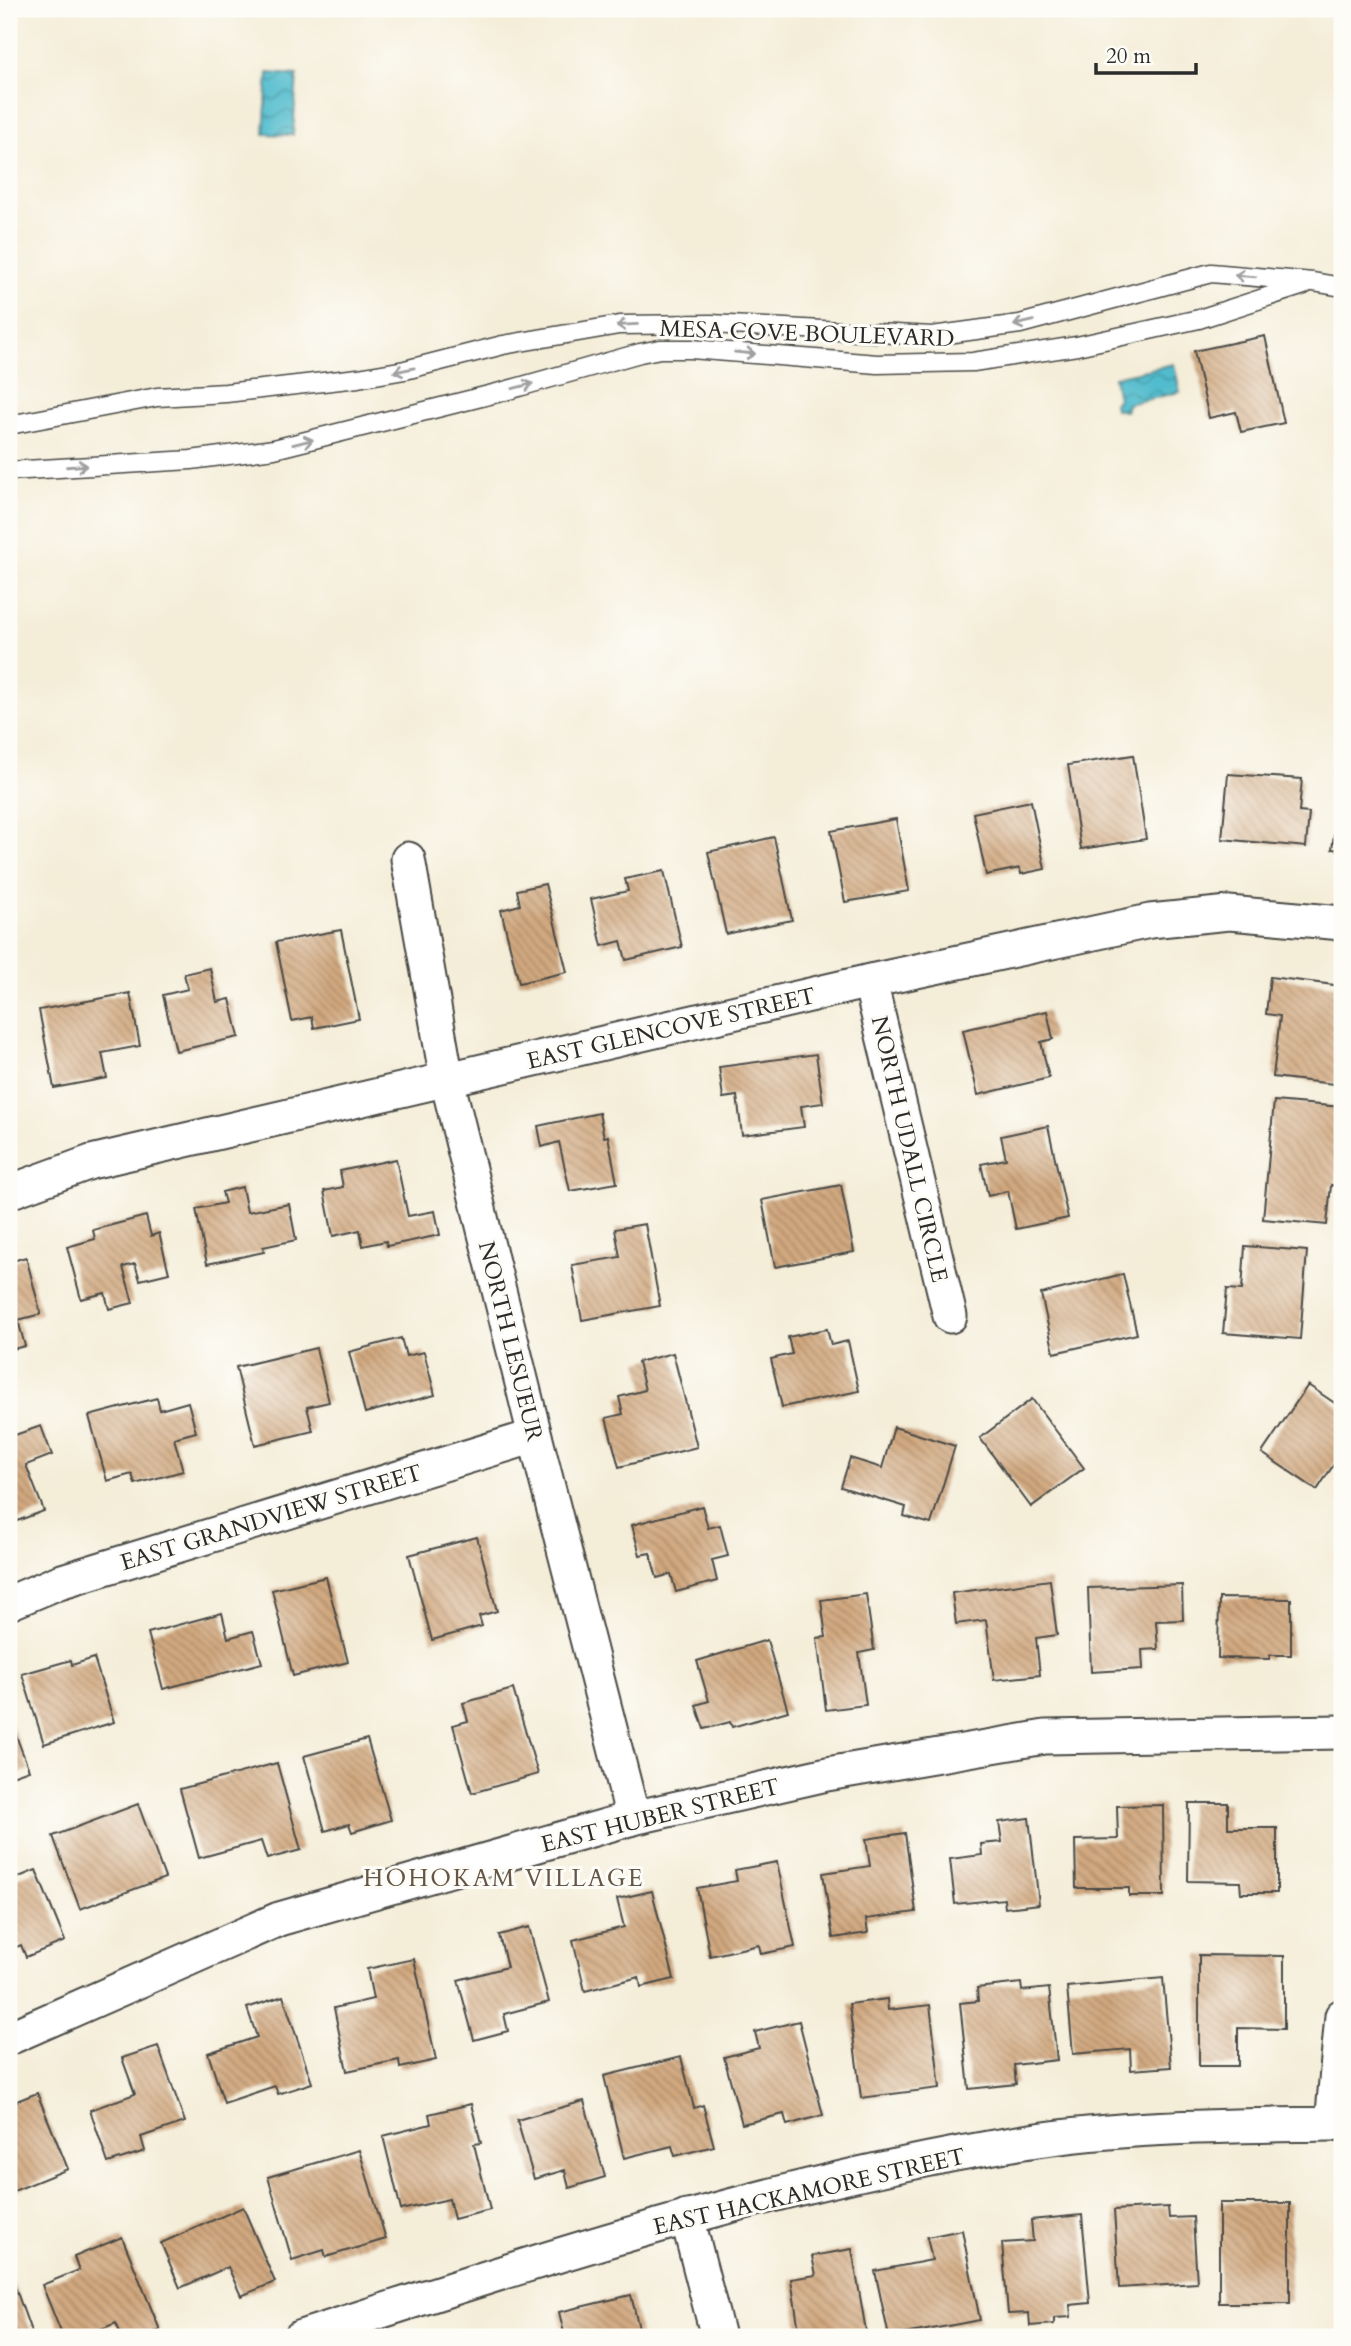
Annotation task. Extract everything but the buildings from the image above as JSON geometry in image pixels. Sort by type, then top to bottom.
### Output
[{"type":"street","name":"NORTH LESUEUR","points":[[408,859],[447,1080],[633,1818]]},
{"type":"street","name":"EAST GLENCOVE STREET","points":[[9,1192],[90,1162],[870,981],[1150,921],[1228,913],[1342,923]]},
{"type":"street","name":"NORTH UDALL CIRCLE","points":[[870,981],[950,1316]]},
{"type":"street","name":"EAST GRANDVIEW STREET","points":[[9,1603],[59,1582],[535,1436]]},
{"type":"street","name":"EAST HUBER STREET","points":[[9,2038],[279,1919],[633,1818],[827,1774],[1045,1737],[1342,1732]]},
{"type":"street","name":"EAST HACKAMORE STREET","points":[[300,2337],[521,2266],[687,2217],[895,2166],[1026,2142],[1173,2127],[1332,2124],[1342,2016]]},
{"type":"street","points":[[687,2217],[718,2337]]},
{"type":"lane","name":"MESA COVE BOULEVARD","points":[[9,425],[158,397],[226,393],[358,379],[503,345],[619,325],[711,324],[932,336],[1020,324],[1211,273],[1342,287]]},
{"type":"lane","name":"MESA COVE BOULEVARD","points":[[9,471],[191,460],[274,449],[660,349],[691,349],[877,364],[973,362],[1077,346],[1199,319],[1313,282]]},
{"type":"water","points":[[268,73],[297,75],[293,135],[264,134]]},
{"type":"water","points":[[1174,364],[1180,392],[1127,404],[1125,411],[1115,409],[1114,403],[1118,399],[1114,377]]},
{"type":"district","name":"HOHOKAM VILLAGE","points":[[504,1878]]}]
